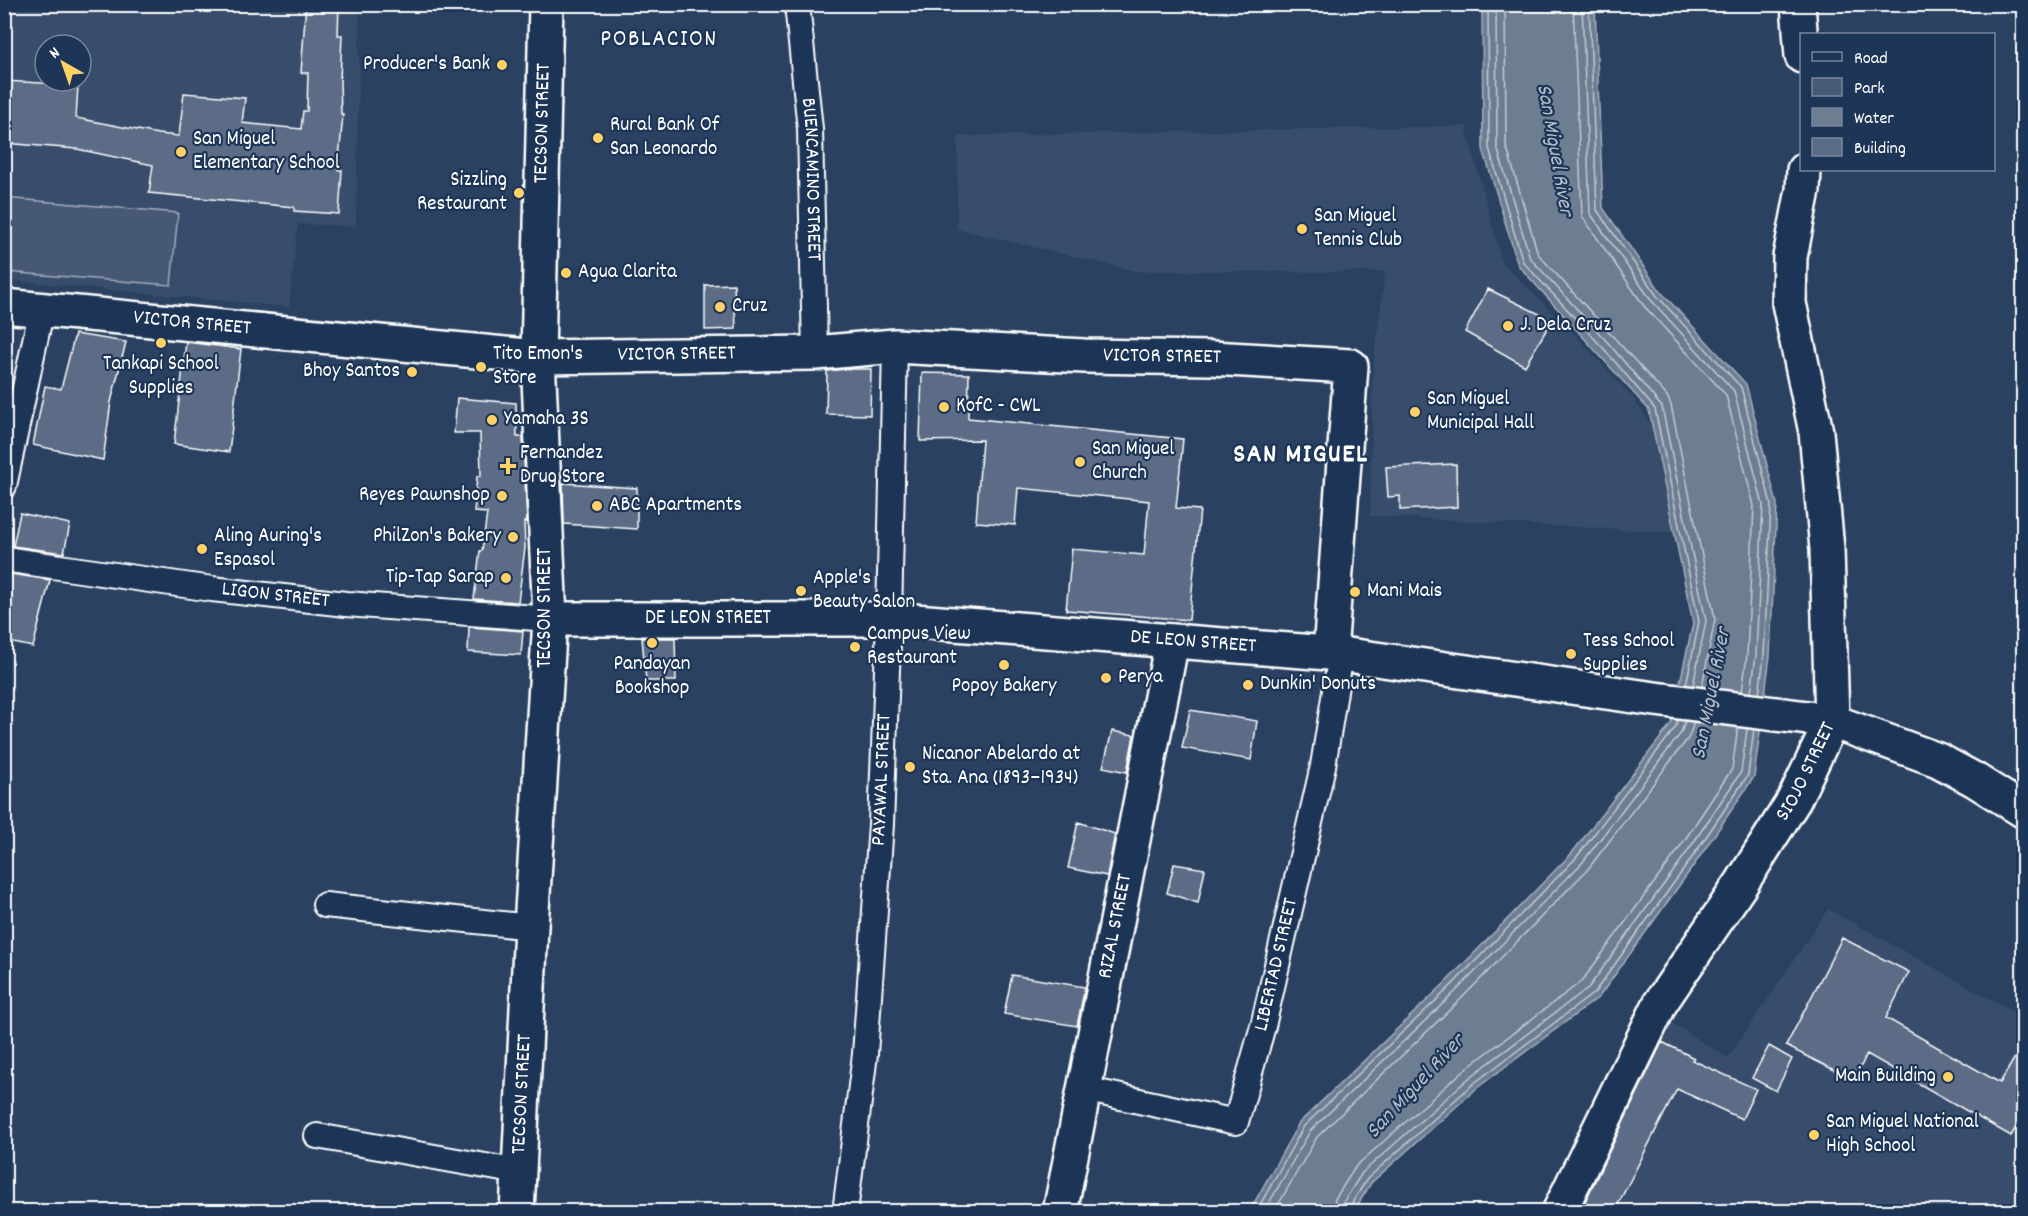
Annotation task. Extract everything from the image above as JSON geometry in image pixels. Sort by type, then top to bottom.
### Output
[{"type":"street","name":"TECSON STREET","points":[[517,1212],[531,927],[550,619],[538,357],[546,4]]},
{"type":"street","name":"BUENCAMINO STREET","points":[[797,4],[810,129],[815,353]]},
{"type":"street","points":[[1798,4],[1800,33]]},
{"type":"street","name":"SIOJO STREET","points":[[1558,1212],[1661,1002],[1741,884],[1794,800],[1826,720],[1827,549],[1816,432],[1789,303],[1790,256],[1803,190],[1804,171]]},
{"type":"street","name":"VICTOR STREET","points":[[4,306],[538,357],[815,353],[895,346],[1084,356],[1211,358],[1351,366]]},
{"type":"street","points":[[4,486],[42,308]]},
{"type":"street","name":"PAYAWAL STREET","points":[[845,1212],[866,1042],[881,824],[889,619],[895,346]]},
{"type":"street","name":"LIBERTAD STREET","points":[[1084,1089],[1236,1122],[1263,1026],[1323,766],[1336,653],[1351,366]]},
{"type":"street","name":"LIGON STREET","points":[[4,559],[212,589],[335,603],[550,619]]},
{"type":"street","name":"DE LEON STREET","points":[[550,619],[889,619],[1336,653],[1654,699],[1826,720],[1938,760],[2024,811]]},
{"type":"street","name":"RIZAL STREET","points":[[1060,1212],[1172,641]]},
{"type":"street","points":[[325,905],[531,927]]},
{"type":"street","points":[[317,1136],[519,1172]]},
{"type":"shaded area","name":"San Miguel Elementary School","points":[[4,5],[360,5],[356,226],[298,224],[289,307],[5,280]]},
{"type":"shaded area","points":[[1466,126],[1502,263],[1578,338],[1633,398],[1666,447],[1687,533],[1370,516],[1373,370],[1385,272],[1135,271],[957,229],[958,136]]},
{"type":"shaded area","name":"San Miguel National High School","points":[[1828,909],[2023,1017],[2023,1211],[1564,1212],[1664,1018],[1728,1058]]},
{"type":"green space","points":[[4,198],[178,213],[171,285],[5,272]]},
{"type":"water","name":"San Miguel River","points":[[1482,5],[1595,5],[1603,208],[1661,292],[1746,384],[1777,504],[1770,656],[1754,777],[1599,997],[1477,1088],[1371,1183],[1354,1211],[1249,1212],[1299,1123],[1444,984],[1572,853],[1671,724],[1693,623],[1649,410],[1518,265],[1483,149]]},
{"type":"building","points":[[306,4],[339,4],[338,35],[342,35],[340,81],[341,114],[343,114],[338,170],[342,170],[339,214],[294,211],[294,207],[149,193],[153,165],[77,149],[4,143],[4,81],[33,83],[33,93],[78,93],[76,118],[179,136],[184,93],[245,98],[242,123],[301,129],[303,111],[307,111],[308,73],[301,73]]},
{"type":"building","name":"Cruz","points":[[734,284],[736,329],[705,330],[705,285]]},
{"type":"building","name":"J. Dela Cruz","points":[[1488,289],[1552,320],[1525,366],[1465,332]]},
{"type":"building","points":[[75,334],[126,342],[111,402],[103,460],[33,445],[45,386],[61,389]]},
{"type":"building","points":[[186,342],[241,349],[229,452],[174,444]]},
{"type":"building","points":[[871,369],[870,415],[826,414],[827,371]]},
{"type":"building","points":[[922,373],[969,374],[968,418],[1183,439],[1176,508],[1200,510],[1189,620],[1066,610],[1072,549],[1144,555],[1149,501],[1018,488],[1015,525],[976,522],[982,440],[920,441]]},
{"type":"building","points":[[457,398],[516,403],[517,437],[523,437],[527,522],[524,522],[525,548],[518,602],[474,599],[487,513],[474,512],[477,476],[481,476],[480,433],[454,433]]},
{"type":"building","points":[[1456,464],[1457,507],[1400,510],[1400,496],[1388,497],[1386,467]]},
{"type":"building","name":"ABC Apartments","points":[[563,483],[637,488],[637,529],[564,524]]},
{"type":"building","points":[[20,513],[70,524],[64,553],[13,546]]},
{"type":"building","points":[[4,573],[50,580],[33,647],[4,641]]},
{"type":"building","points":[[469,627],[523,631],[521,655],[468,652]]},
{"type":"building","points":[[642,638],[675,638],[676,681],[646,681]]},
{"type":"building","points":[[1190,710],[1257,721],[1251,760],[1182,748]]},
{"type":"building","points":[[1112,731],[1134,735],[1127,772],[1103,767]]},
{"type":"building","points":[[1078,822],[1115,834],[1107,876],[1068,868]]},
{"type":"building","points":[[1174,864],[1205,869],[1198,903],[1167,893]]},
{"type":"building","points":[[1842,938],[1909,972],[1886,1018],[2000,1083],[2024,1042],[2024,1114],[2011,1136],[1867,1054],[1854,1080],[1786,1046]]},
{"type":"building","points":[[1012,975],[1085,987],[1077,1026],[1004,1014]]},
{"type":"building","points":[[1662,1042],[1694,1058],[1692,1060],[1756,1089],[1742,1119],[1677,1089],[1614,1212],[1580,1212]]},
{"type":"building","points":[[1769,1046],[1792,1059],[1776,1091],[1752,1078]]},
{"type":"place","name":"Producer's Bank","points":[[502,65]]},
{"type":"place","name":"Rural Bank Of San Leonardo","points":[[598,138]]},
{"type":"place","name":"San Miguel Elementary School","points":[[181,152]]},
{"type":"place","name":"Sizzling Restaurant","points":[[519,193]]},
{"type":"place","name":"San Miguel Tennis Club","points":[[1302,229]]},
{"type":"place","name":"Agua Clarita","points":[[566,273]]},
{"type":"place","name":"Cruz","points":[[720,307]]},
{"type":"place","name":"J. Dela Cruz","points":[[1508,326]]},
{"type":"place","name":"Tankapi School Supplies","points":[[161,343]]},
{"type":"place","name":"Tito Emon's Store","points":[[481,367]]},
{"type":"place","name":"Bhoy Santos","points":[[412,372]]},
{"type":"place","name":"KofC - CWL","points":[[944,407]]},
{"type":"place","name":"San Miguel Municipal Hall","points":[[1415,412]]},
{"type":"place","name":"Yamaha 3S","points":[[492,420]]},
{"type":"place","name":"San Miguel Church","points":[[1080,462]]},
{"type":"place","name":"Fernandez Drug Store","points":[[508,466]]},
{"type":"place","name":"Reyes Pawnshop","points":[[502,496]]},
{"type":"place","name":"ABC Apartments","points":[[597,506]]},
{"type":"place","name":"PhilZon's Bakery","points":[[513,537]]},
{"type":"place","name":"Aling Auring's Espasol","points":[[202,549]]},
{"type":"place","name":"Tip-Tap Sarap","points":[[506,578]]},
{"type":"place","name":"Apple's Beauty Salon","points":[[801,591]]},
{"type":"place","name":"Mani Mais","points":[[1355,592]]},
{"type":"place","name":"Pandayan Bookshop","points":[[652,643]]},
{"type":"place","name":"Campus View Restaurant","points":[[855,647]]},
{"type":"place","name":"Tess School Supplies","points":[[1571,654]]},
{"type":"place","name":"Popoy Bakery","points":[[1004,665]]},
{"type":"place","name":"Perya","points":[[1106,678]]},
{"type":"place","name":"Dunkin' Donuts","points":[[1248,685]]},
{"type":"place","name":"Nicanor Abelardo at Sta. Ana (1893–1934)","points":[[910,767]]},
{"type":"place","name":"Main Building","points":[[1948,1077]]},
{"type":"place","name":"San Miguel National High School","points":[[1814,1135]]},
{"type":"district","name":"POBLACION","points":[[659,40]]},
{"type":"district","name":"SAN MIGUEL","points":[[1301,455]]}]
